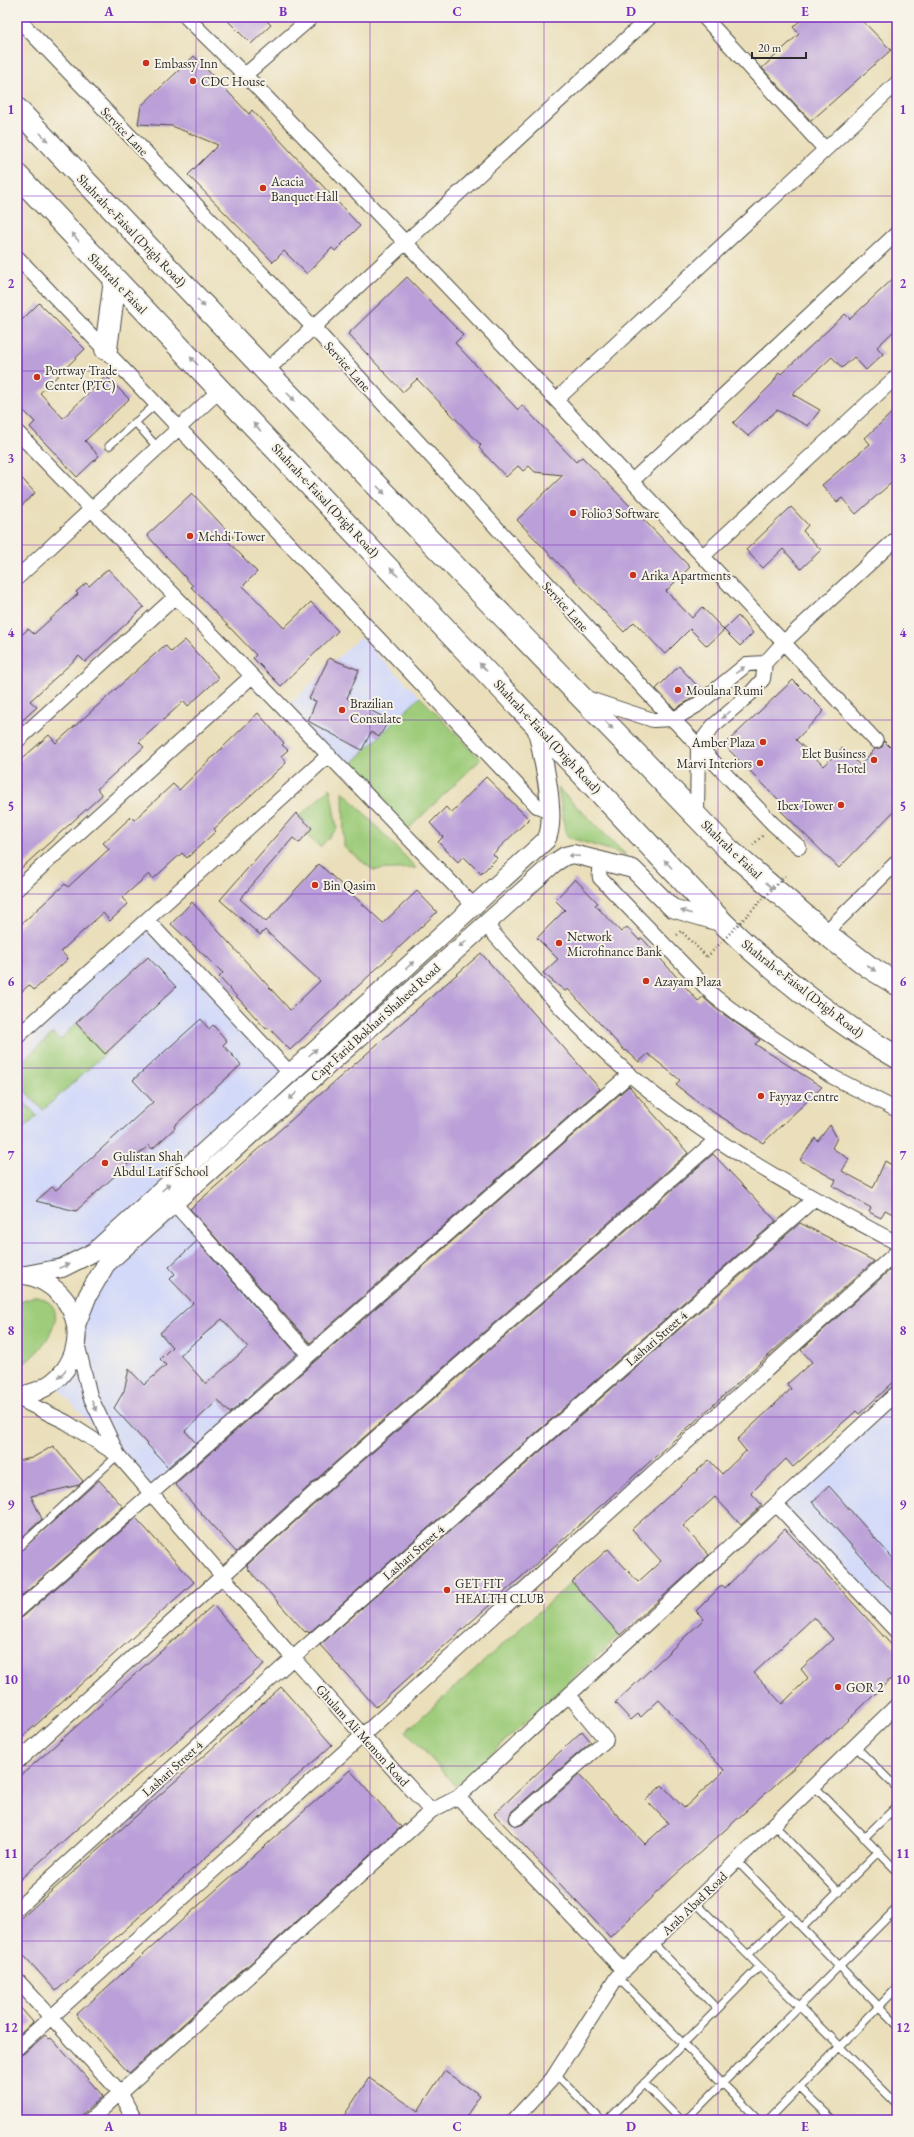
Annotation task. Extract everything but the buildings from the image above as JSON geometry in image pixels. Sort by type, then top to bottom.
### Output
[{"type":"highway","name":"Shahrah-e-Faisal (Drigh Road)","points":[[17,109],[266,371],[582,697]]},
{"type":"highway","name":"Shahrah e Faisal","points":[[17,175],[115,280],[221,389]]},
{"type":"highway","points":[[106,349],[115,280]]},
{"type":"highway","name":"Shahrah-e-Faisal (Drigh Road)","points":[[221,389],[535,721],[723,923],[766,963],[830,1012],[897,1057]]},
{"type":"highway","name":"Shahrah e Faisal","points":[[582,697],[729,850],[826,933],[869,967],[897,984]]},
{"type":"street","points":[[186,17],[245,75],[556,400],[876,741]]},
{"type":"street","points":[[245,75],[312,17]]},
{"type":"street","points":[[266,371],[650,17]]},
{"type":"street","points":[[704,17],[825,149]]},
{"type":"street","name":"Service Lane","points":[[18,20],[313,327],[596,638],[773,824],[799,847]]},
{"type":"street","points":[[556,400],[897,83]]},
{"type":"street","points":[[632,480],[897,233]]},
{"type":"street","points":[[17,257],[106,349],[537,806],[550,811]]},
{"type":"street","points":[[703,556],[897,376]]},
{"type":"street","points":[[17,578],[221,389]]},
{"type":"street","points":[[17,432],[251,677],[329,755],[475,907]]},
{"type":"street","points":[[697,816],[698,746],[713,726],[750,694],[763,679],[765,663],[783,643],[897,538]]},
{"type":"street","points":[[17,740],[175,597]]},
{"type":"street","points":[[582,697],[653,720],[674,719],[696,706],[747,664],[765,663]]},
{"type":"street","points":[[17,889],[251,677]]},
{"type":"street","name":"Capt Farid Bokhari Shaheed Road","points":[[22,1275],[62,1268],[94,1252],[475,907],[546,840],[551,827],[550,811],[544,762],[535,721]]},
{"type":"street","points":[[17,1037],[329,755]]},
{"type":"street","name":"Capt Farid Bokhari Shaheed Road","points":[[17,1397],[42,1390],[54,1383],[65,1371],[73,1357],[76,1334],[88,1295],[106,1264],[554,863],[565,856],[573,854],[633,869],[672,908],[723,923]]},
{"type":"street","points":[[600,860],[598,871],[600,878],[714,996],[740,1016],[831,1076],[897,1110]]},
{"type":"street","points":[[826,933],[897,862]]},
{"type":"street","points":[[147,920],[290,1073]]},
{"type":"street","points":[[485,924],[570,1019],[630,1074],[716,1140],[814,1199],[897,1243]]},
{"type":"street","points":[[18,1607],[152,1494],[630,1074]]},
{"type":"street","points":[[17,1762],[221,1576],[716,1140]]},
{"type":"street","name":"Lashari Street 4","points":[[17,1909],[294,1658],[814,1199]]},
{"type":"street","points":[[174,1203],[309,1355]]},
{"type":"street","points":[[17,2048],[897,1252]]},
{"type":"street","points":[[22,1275],[44,1281],[59,1293],[70,1308],[90,1396],[118,1455]]},
{"type":"street","points":[[90,2120],[431,1811],[458,1797],[897,1393]]},
{"type":"street","points":[[17,1397],[66,1422],[118,1455]]},
{"type":"street","name":"Ghulam Ali Memon Road","points":[[118,1455],[221,1576],[431,1811]]},
{"type":"street","points":[[776,1504],[897,1632]]},
{"type":"street","points":[[517,1818],[606,1740],[569,1695]]},
{"type":"street","name":"Arab Abad Road","points":[[514,2120],[556,2074],[621,1974],[897,1705]]},
{"type":"street","points":[[458,1797],[621,1974]]},
{"type":"street","points":[[17,1980],[120,2092],[135,2120]]},
{"type":"lane","points":[[109,446],[157,403]]},
{"type":"lane","points":[[135,422],[158,448]]},
{"type":"lane","points":[[17,1549],[118,1455]]},
{"type":"lane","points":[[855,1746],[897,1788]]},
{"type":"lane","points":[[814,1786],[897,1871]]},
{"type":"lane","points":[[864,1838],[897,1806]]},
{"type":"lane","points":[[774,1825],[839,1892]]},
{"type":"lane","points":[[803,1927],[878,1852]]},
{"type":"lane","points":[[737,1861],[897,2025]]},
{"type":"lane","points":[[695,1902],[897,2104]]},
{"type":"lane","points":[[686,2120],[897,1908]]},
{"type":"lane","points":[[748,1955],[790,1914]]},
{"type":"lane","points":[[653,1943],[717,2009]]},
{"type":"lane","points":[[608,2120],[759,1967]]},
{"type":"lane","points":[[621,1974],[683,2044],[759,2120]]},
{"type":"lane","points":[[768,2120],[897,1988]]},
{"type":"lane","points":[[556,2074],[601,2120]]},
{"type":"lane","points":[[644,2083],[680,2120]]},
{"type":"lane","points":[[800,2088],[833,2120]]},
{"type":"path","points":[[681,931],[707,957],[785,876]]},
{"type":"shaded area","points":[[360,637],[420,697],[344,771],[284,710]]},
{"type":"shaded area","name":"Gulistan Shah Abdul Latif School","points":[[147,920],[290,1073],[94,1252],[17,1275],[17,1037]]},
{"type":"shaded area","points":[[174,1203],[309,1355],[152,1494],[54,1383],[88,1295]]},
{"type":"shaded area","points":[[897,1393],[897,1632],[776,1504]]},
{"type":"green space","points":[[420,697],[481,759],[404,833],[344,771]]},
{"type":"green space","points":[[330,788],[337,829],[320,847],[306,835],[312,828],[300,816]]},
{"type":"green space","points":[[558,788],[626,855],[567,837]]},
{"type":"green space","points":[[343,791],[416,868],[373,870],[344,847]]},
{"type":"green space","points":[[76,1023],[105,1054],[43,1110],[17,1083],[17,1066],[53,1033],[60,1040]]},
{"type":"green space","points":[[17,1095],[37,1116],[17,1135]]},
{"type":"green space","points":[[35,1297],[48,1302],[54,1310],[55,1320],[52,1331],[45,1342],[36,1353],[17,1368],[17,1303]]},
{"type":"green space","points":[[572,1582],[620,1635],[456,1786],[406,1731]]},
{"type":"place","name":"Embassy Inn","points":[[146,63]]},
{"type":"place","name":"CDC House","points":[[193,81]]},
{"type":"place","name":"Acacia Banquet Hall","points":[[263,188]]},
{"type":"place","name":"Portway Trade Center (PTC)","points":[[37,377]]},
{"type":"place","name":"Folio3 Software","points":[[573,513]]},
{"type":"place","name":"Mehdi Tower","points":[[190,536]]},
{"type":"place","name":"Arika Apartments","points":[[633,575]]},
{"type":"place","name":"Moulana Rumi","points":[[678,690]]},
{"type":"place","name":"Brazilian Consulate","points":[[342,710]]},
{"type":"place","name":"Amber Plaza","points":[[763,742]]},
{"type":"place","name":"Elet Business Hotel","points":[[874,760]]},
{"type":"place","name":"Marvi Interiors","points":[[760,763]]},
{"type":"place","name":"Ibex Tower","points":[[841,805]]},
{"type":"place","name":"Bin Qasim","points":[[315,885]]},
{"type":"place","name":"Network Microfinance Bank","points":[[559,943]]},
{"type":"place","name":"Azayam Plaza","points":[[646,981]]},
{"type":"place","name":"Fayyaz Centre","points":[[761,1096]]},
{"type":"place","name":"Gulistan Shah Abdul Latif School","points":[[105,1163]]},
{"type":"place","name":"GET FIT HEALTH CLUB","points":[[447,1590]]},
{"type":"place","name":"GOR 2","points":[[838,1687]]}]
